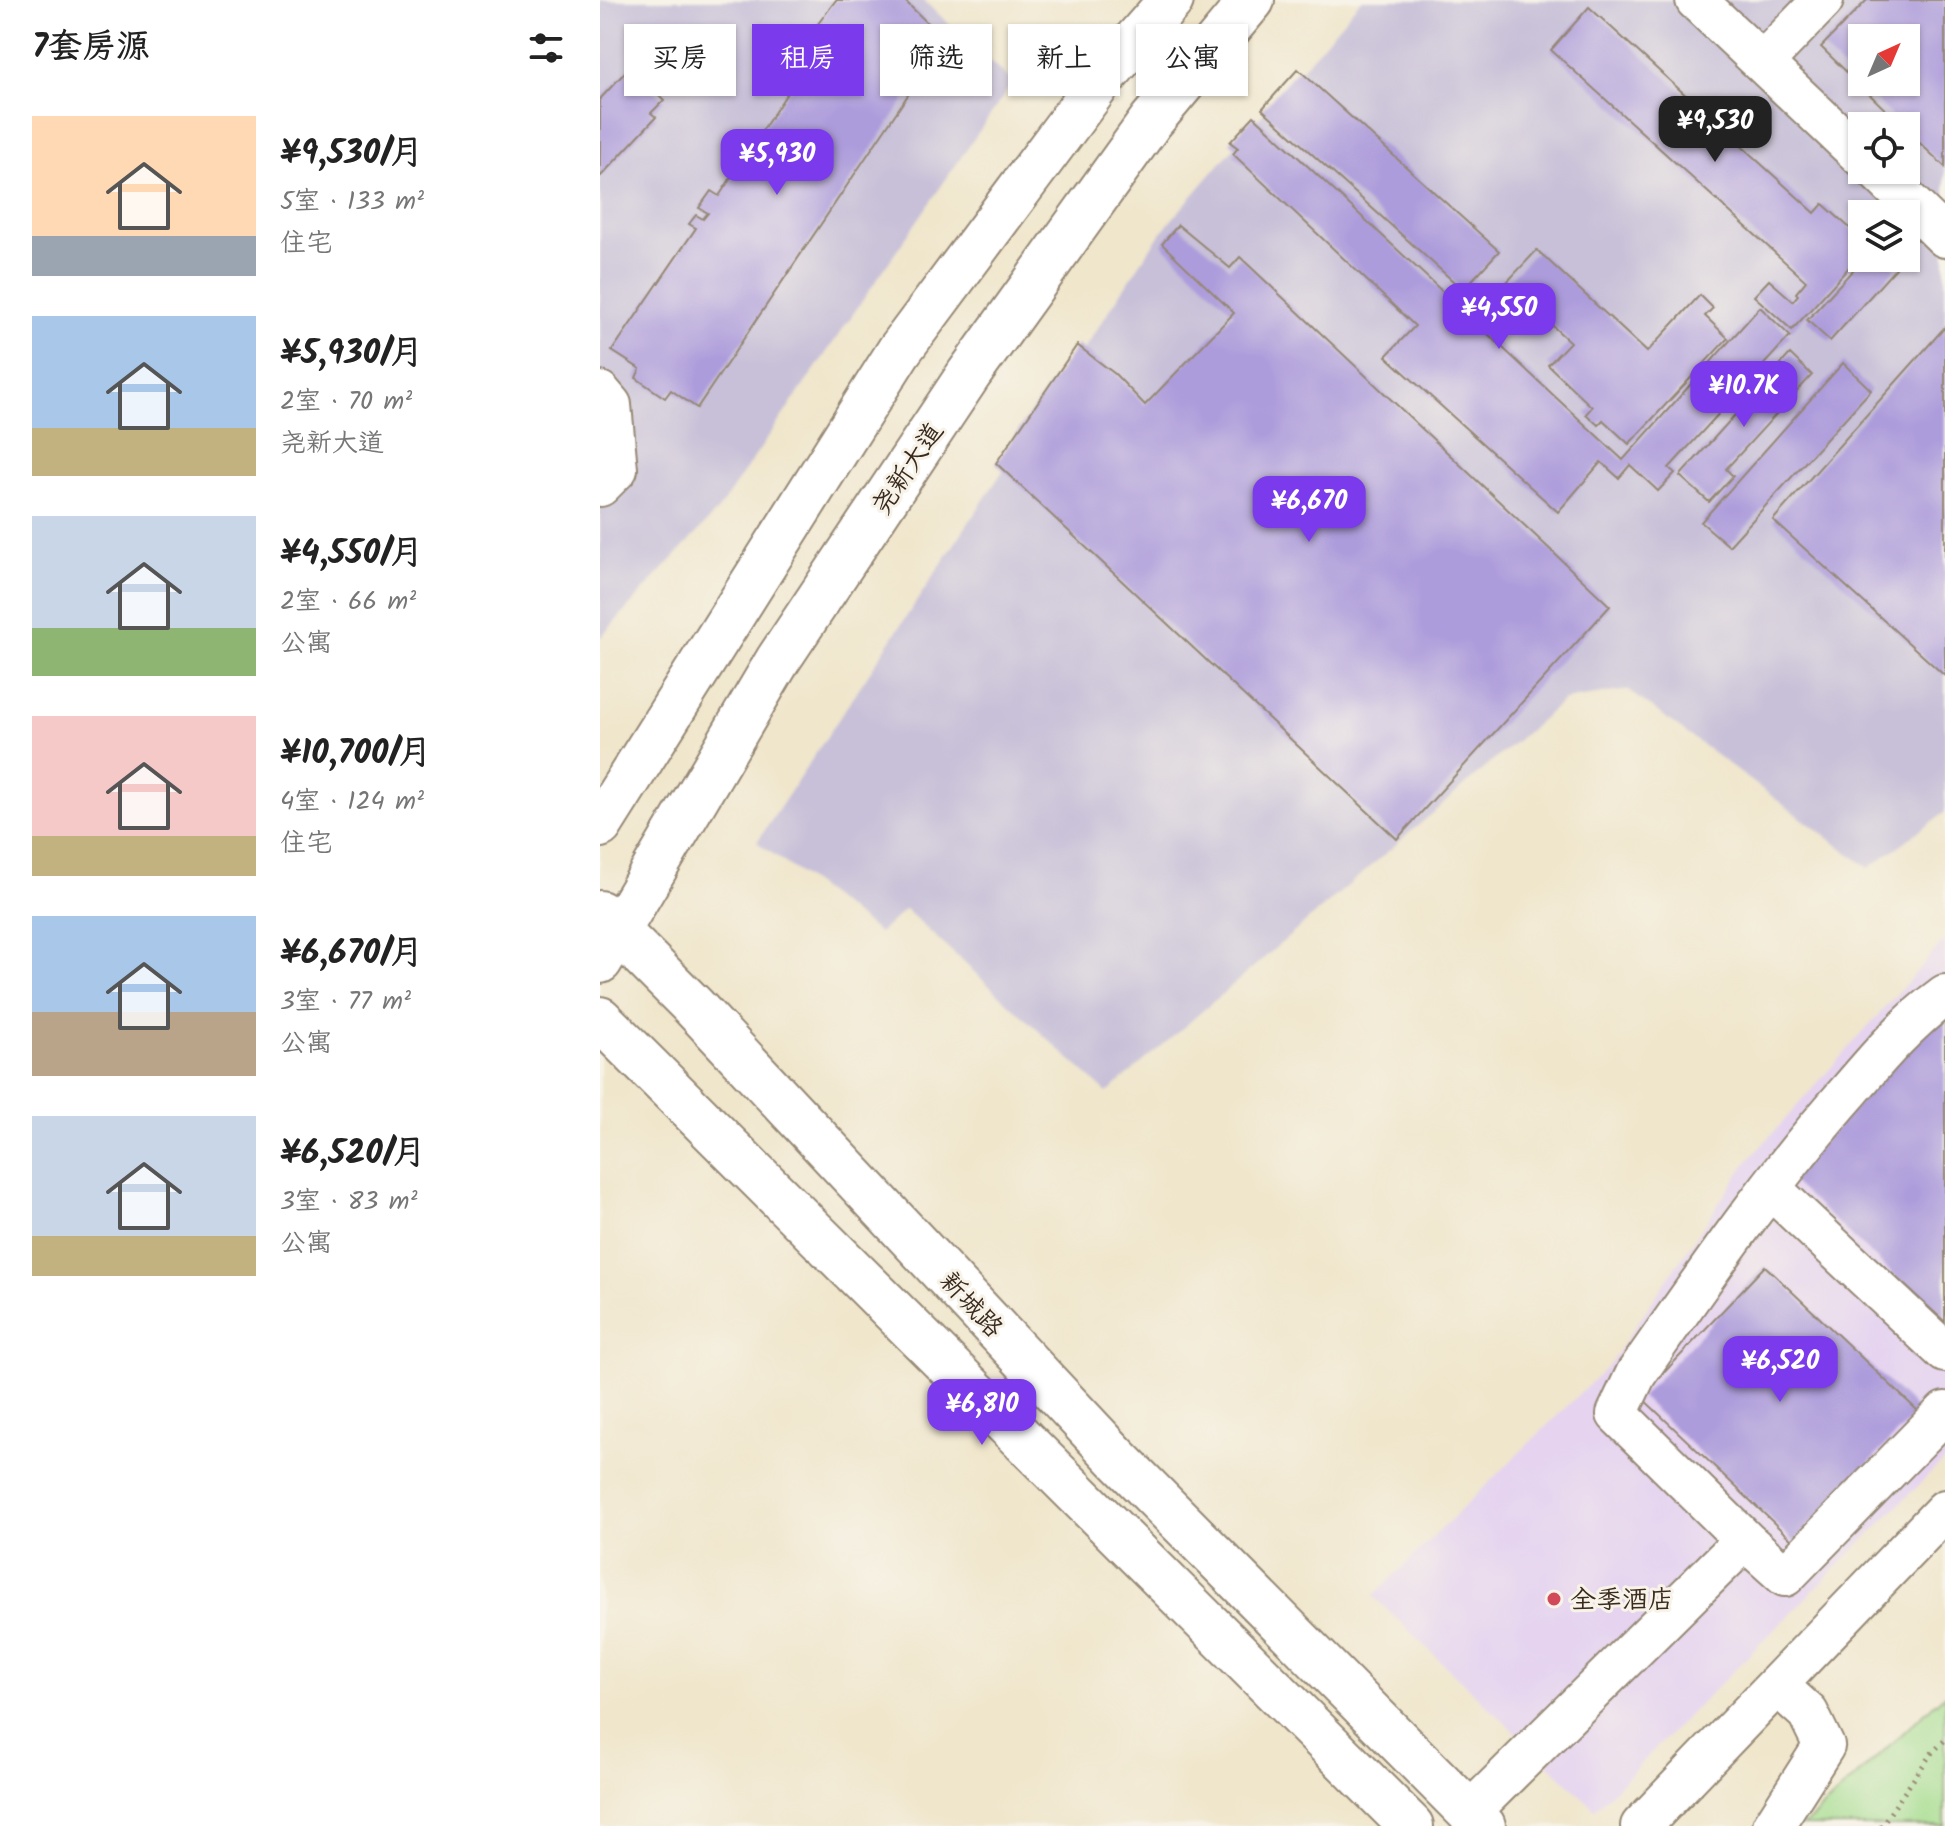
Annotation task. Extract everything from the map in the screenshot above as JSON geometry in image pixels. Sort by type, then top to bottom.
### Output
[{"type":"main road","points":[[600,825],[899,351],[1101,80],[1171,0]]},
{"type":"main road","name":"尧新大道","points":[[606,935],[778,660],[969,374],[1151,121],[1252,0]]},
{"type":"main road","name":"新城路","points":[[606,935],[704,1018],[1116,1457],[1476,1819]]},
{"type":"main road","points":[[600,1019],[1411,1826]]},
{"type":"lane","points":[[1696,0],[1848,144]]},
{"type":"lane","points":[[1763,62],[1823,0]]},
{"type":"lane","points":[[1890,184],[1945,237]]},
{"type":"lane","points":[[600,392],[611,405],[617,469],[600,486]]},
{"type":"lane","points":[[1945,995],[1925,1009],[1881,1055],[1799,1148],[1636,1374],[1617,1414],[1785,1576],[1945,1412]]},
{"type":"lane","points":[[1770,1188],[1945,1352]]},
{"type":"lane","points":[[1945,1376],[1935,1387],[1945,1397]]},
{"type":"lane","points":[[1641,1826],[1945,1510]]},
{"type":"lane","points":[[1476,1819],[1745,1540]]},
{"type":"lane","points":[[1773,1826],[1824,1746],[1808,1713],[1777,1685]]},
{"type":"path","points":[[1881,1826],[1931,1754],[1945,1740]]},
{"type":"shaded area","points":[[600,0],[923,0],[949,24],[880,24],[880,96],[992,96],[992,63],[1008,77],[1008,89],[718,510],[600,638]]},
{"type":"shaded area","points":[[1361,0],[1945,0],[1945,812],[1869,868],[1628,690],[1564,700],[1107,1093],[905,909],[879,933],[757,842],[1162,231]]},
{"type":"shaded area","points":[[1945,940],[1945,1459],[1595,1809],[1373,1596],[1608,1366],[1747,1162]]},
{"type":"green space","points":[[1945,1694],[1945,1826],[1803,1826]]},
{"type":"building","points":[[836,0],[904,0],[929,24],[880,24],[880,96],[907,96],[697,408],[671,390],[665,398],[636,378],[640,369],[612,351],[696,228],[689,224],[696,215],[703,219],[708,213],[699,208],[711,191],[719,196],[785,96],[864,96],[864,24],[818,24]]},
{"type":"building","points":[[1867,0],[1945,0],[1945,167],[1920,143],[1920,112],[1888,112],[1871,96],[1920,96],[1920,24],[1848,24],[1848,73],[1821,47]]},
{"type":"building","points":[[1589,7],[1815,213],[1823,204],[1848,226],[1848,268],[1792,330],[1754,296],[1769,280],[1793,301],[1806,281],[1551,50]]},
{"type":"building","points":[[1298,69],[1499,251],[1463,290],[1262,109]]},
{"type":"building","points":[[624,73],[624,96],[660,96],[664,100],[651,113],[656,117],[600,177],[600,99]]},
{"type":"building","points":[[1254,116],[1623,460],[1760,307],[1790,336],[1669,468],[1675,473],[1658,491],[1630,465],[1619,478],[1601,462],[1558,512],[1386,356],[1415,326],[1233,154],[1238,148],[1230,142]]},
{"type":"building","points":[[1178,225],[1230,268],[1240,257],[1610,606],[1397,839],[996,463],[1077,345],[1115,374],[1145,405],[1234,313],[1162,244]]},
{"type":"building","points":[[1537,250],[1647,352],[1700,295],[1713,308],[1705,316],[1728,338],[1629,444],[1603,420],[1598,425],[1586,414],[1592,407],[1548,365],[1570,342],[1506,283]]},
{"type":"building","points":[[1851,272],[1892,272],[1830,341],[1807,320]]},
{"type":"building","points":[[1945,327],[1945,676],[1773,520]]},
{"type":"building","points":[[1790,354],[1812,375],[1726,469],[1733,476],[1709,502],[1680,476]]},
{"type":"building","points":[[1843,363],[1871,390],[1729,546],[1701,522]]},
{"type":"building","points":[[1945,1010],[1945,1322],[1789,1179]]},
{"type":"building","points":[[1765,1266],[1918,1411],[1794,1542],[1641,1397]]},
{"type":"place","name":"全季酒店","points":[[1554,1599]]}]
